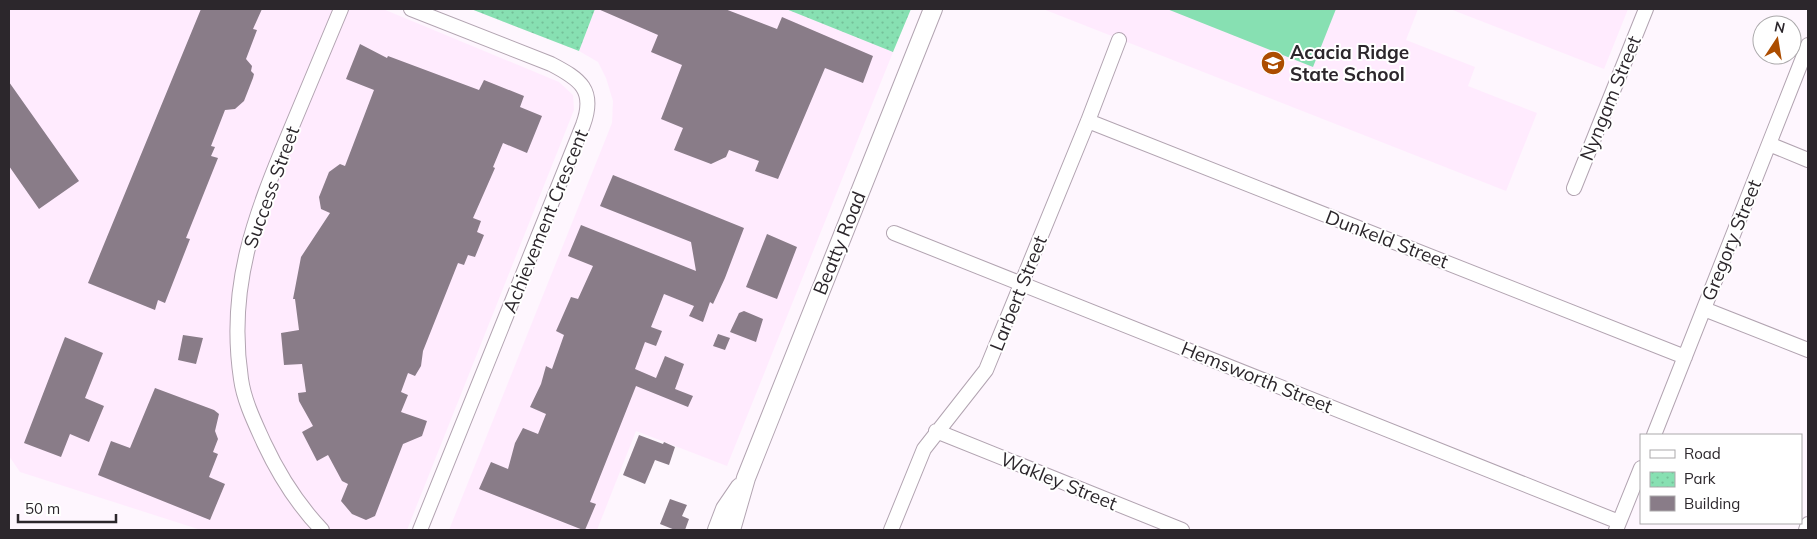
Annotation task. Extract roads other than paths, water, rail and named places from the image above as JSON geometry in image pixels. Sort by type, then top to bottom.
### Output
[{"type":"main road","name":"Beatty Road","points":[[731,530],[746,478],[933,9]]},
{"type":"main road","name":"Beatty Road","points":[[717,530],[726,509],[746,478]]},
{"type":"street","name":"Success Street","points":[[322,530],[290,492],[253,420],[241,381],[237,339],[239,292],[248,242],[262,198],[341,9]]},
{"type":"street","name":"Achievement Crescent","points":[[411,9],[551,64],[578,80],[583,86],[589,101],[583,125],[420,530]]},
{"type":"street","name":"Nyngam Street","points":[[1574,188],[1646,9]]},
{"type":"street","name":"Larbert Street","points":[[891,530],[924,449],[936,431],[986,370],[1088,121],[1119,40]]},
{"type":"street","name":"Gregory Street","points":[[1654,434],[1808,45]]},
{"type":"street","name":"Dunkeld Street","points":[[1088,121],[1685,356]]},
{"type":"street","points":[[1769,144],[1808,160]]},
{"type":"street","name":"Hemsworth Street","points":[[894,233],[1618,526]]},
{"type":"street","points":[[1704,309],[1808,350]]},
{"type":"street","name":"Wakley Street","points":[[936,431],[1182,530]]},
{"type":"street","points":[[1618,526],[1640,471]]},
{"type":"street","points":[[1806,530],[1808,524]]},
{"type":"place","name":"Acacia Ridge State School","points":[[1273,63]]}]
